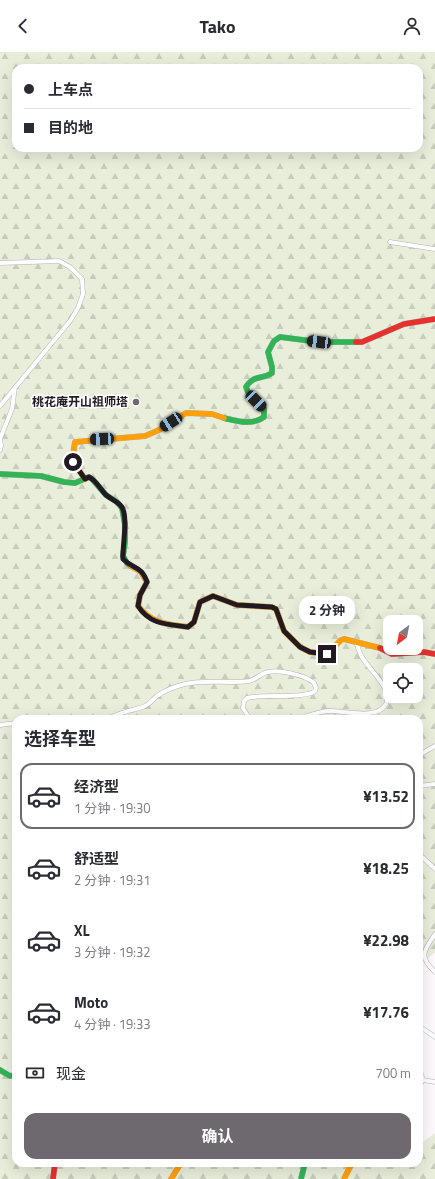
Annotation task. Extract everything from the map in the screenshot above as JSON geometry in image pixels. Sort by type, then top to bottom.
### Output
[{"type":"street","points":[[390,242],[435,249]]},
{"type":"street","points":[[0,262],[59,261],[72,268],[82,279],[83,294],[78,308],[70,321],[0,406]]},
{"type":"street","points":[[85,479],[73,462],[72,452],[75,442],[145,436],[159,430],[186,414],[212,414],[240,422],[260,420],[264,417],[264,409],[248,392],[246,387],[251,380],[258,377],[268,376],[272,373],[268,352],[274,341],[280,337],[319,342],[362,342],[404,324],[435,319]]},
{"type":"street","points":[[0,450],[0,439],[12,409],[15,387]]},
{"type":"street","points":[[0,474],[40,476],[70,483],[75,483],[89,477],[94,480],[105,494],[122,507],[124,514],[123,559],[128,564],[140,569],[145,574],[147,582],[140,595],[138,606],[143,615],[160,623],[188,627],[194,622],[200,602],[213,596],[237,605],[272,607],[276,609],[284,631],[300,647],[310,652],[327,654],[340,640],[344,639],[381,649],[386,653],[428,652],[435,654]]},
{"type":"street","points":[[311,715],[329,711],[362,714],[372,713],[379,711],[384,707],[387,701],[385,690],[362,658],[356,642]]},
{"type":"street","points":[[116,715],[148,705],[160,694],[182,685],[193,683],[210,681],[246,682],[264,673],[270,672],[291,674],[304,677],[314,682],[316,688],[312,694],[258,696],[247,698],[244,702],[243,708],[247,715]]},
{"type":"street","points":[[0,725],[12,724]]},
{"type":"street","points":[[423,753],[435,746]]},
{"type":"street","points":[[423,786],[435,784]]},
{"type":"street","points":[[423,858],[435,869]]},
{"type":"street","points":[[435,934],[424,950],[423,957],[428,966],[435,972]]},
{"type":"street","points":[[423,1029],[435,1037]]},
{"type":"street","points":[[0,1070],[12,1076]]},
{"type":"street","points":[[423,1080],[435,1082]]},
{"type":"street","points":[[53,1179],[54,1167]]},
{"type":"street","points":[[171,1179],[178,1167]]},
{"type":"street","points":[[302,1179],[304,1167]]},
{"type":"street","points":[[344,1179],[350,1167]]},
{"type":"green space","points":[[0,52],[435,52],[435,952],[423,962],[423,715],[12,715],[12,1167],[423,1167],[423,1142],[435,1133],[435,1179],[0,1179]]},
{"type":"traffic: fast","points":[[224,418],[249,422],[259,420],[264,417],[264,409],[248,392],[246,387],[252,380],[272,373],[268,352],[274,341],[280,337],[319,342],[356,342]]},
{"type":"traffic: fast","points":[[0,474],[41,476],[64,482],[75,483],[89,477],[92,479],[106,495],[117,502],[122,508],[125,525],[123,556],[127,563],[131,566]]},
{"type":"traffic: fast","points":[[0,1070],[12,1076]]},
{"type":"traffic: fast","points":[[301,1179],[304,1167]]},
{"type":"traffic: slow","points":[[85,479],[75,462],[73,453],[75,442],[145,436],[159,430],[186,413],[212,414],[224,418]]},
{"type":"traffic: slow","points":[[131,566],[141,572],[147,582],[140,595],[138,606],[143,612],[154,620],[160,622],[188,627],[194,622],[200,602],[213,596],[237,605],[271,607],[276,609],[284,631],[300,647],[310,652],[327,654],[341,640],[344,639],[380,648]]},
{"type":"traffic: slow","points":[[171,1179],[178,1167]]},
{"type":"traffic: slow","points":[[344,1179],[350,1167]]},
{"type":"traffic: jam","points":[[356,342],[362,342],[404,324],[435,319]]},
{"type":"traffic: jam","points":[[380,648],[392,654],[424,652],[435,654]]},
{"type":"traffic: jam","points":[[53,1179],[54,1167]]},
{"type":"place","name":"桃花庵开山祖师塔","points":[[136,402]]},
{"type":"route","points":[[73,462],[85,479],[89,477],[94,480],[105,494],[122,507],[124,514],[123,559],[128,564],[140,569],[145,574],[147,582],[140,595],[138,606],[143,615],[160,623],[188,627],[194,622],[200,602],[213,596],[237,605],[272,607],[276,609],[284,631],[300,647],[310,652],[327,654]]}]
